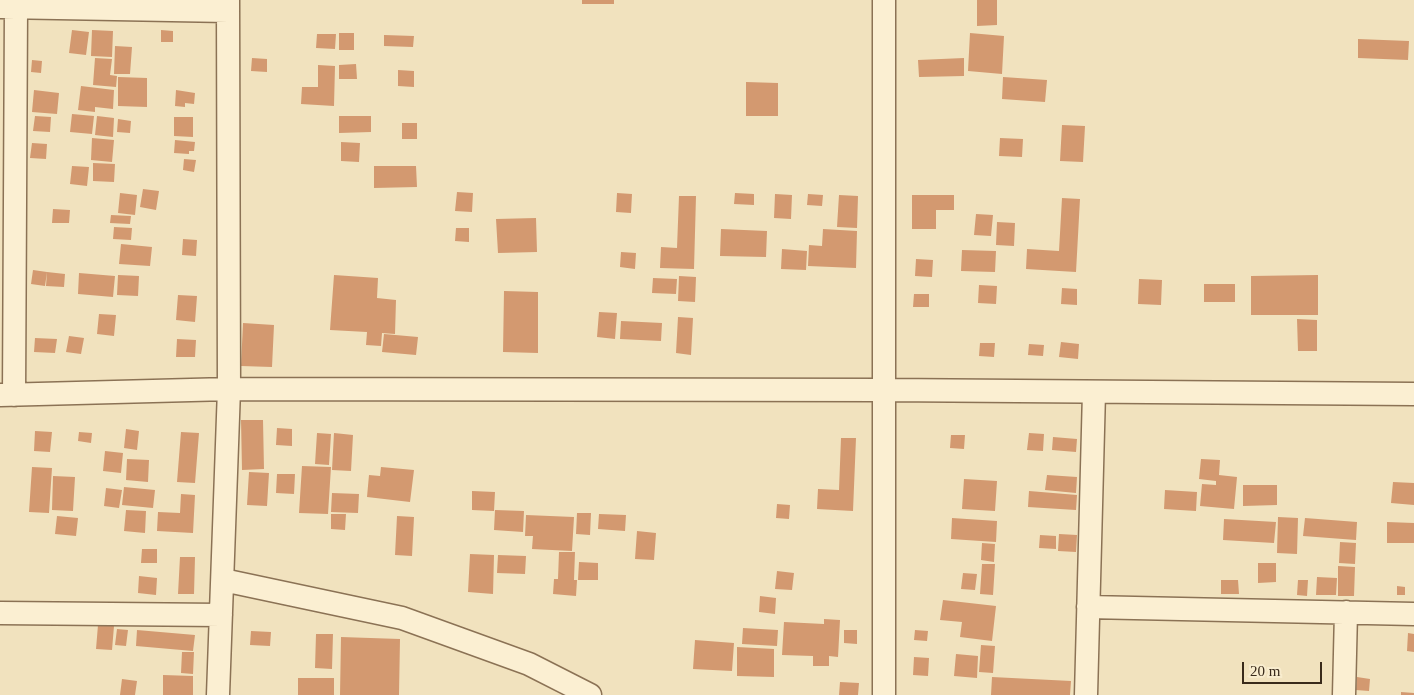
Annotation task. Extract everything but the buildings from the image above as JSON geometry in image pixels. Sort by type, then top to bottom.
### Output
[{"type":"street","points":[[884,0],[884,695]]},
{"type":"street","points":[[218,695],[229,389],[228,5],[8,7],[7,395],[229,389],[885,390],[1414,394]]},
{"type":"street","points":[[1086,695],[1094,392]]},
{"type":"street","points":[[223,580],[402,618],[529,664],[590,695]]},
{"type":"street","points":[[1088,607],[1414,614]]},
{"type":"street","points":[[1344,695],[1346,612]]},
{"type":"street","points":[[0,613],[221,615]]}]
